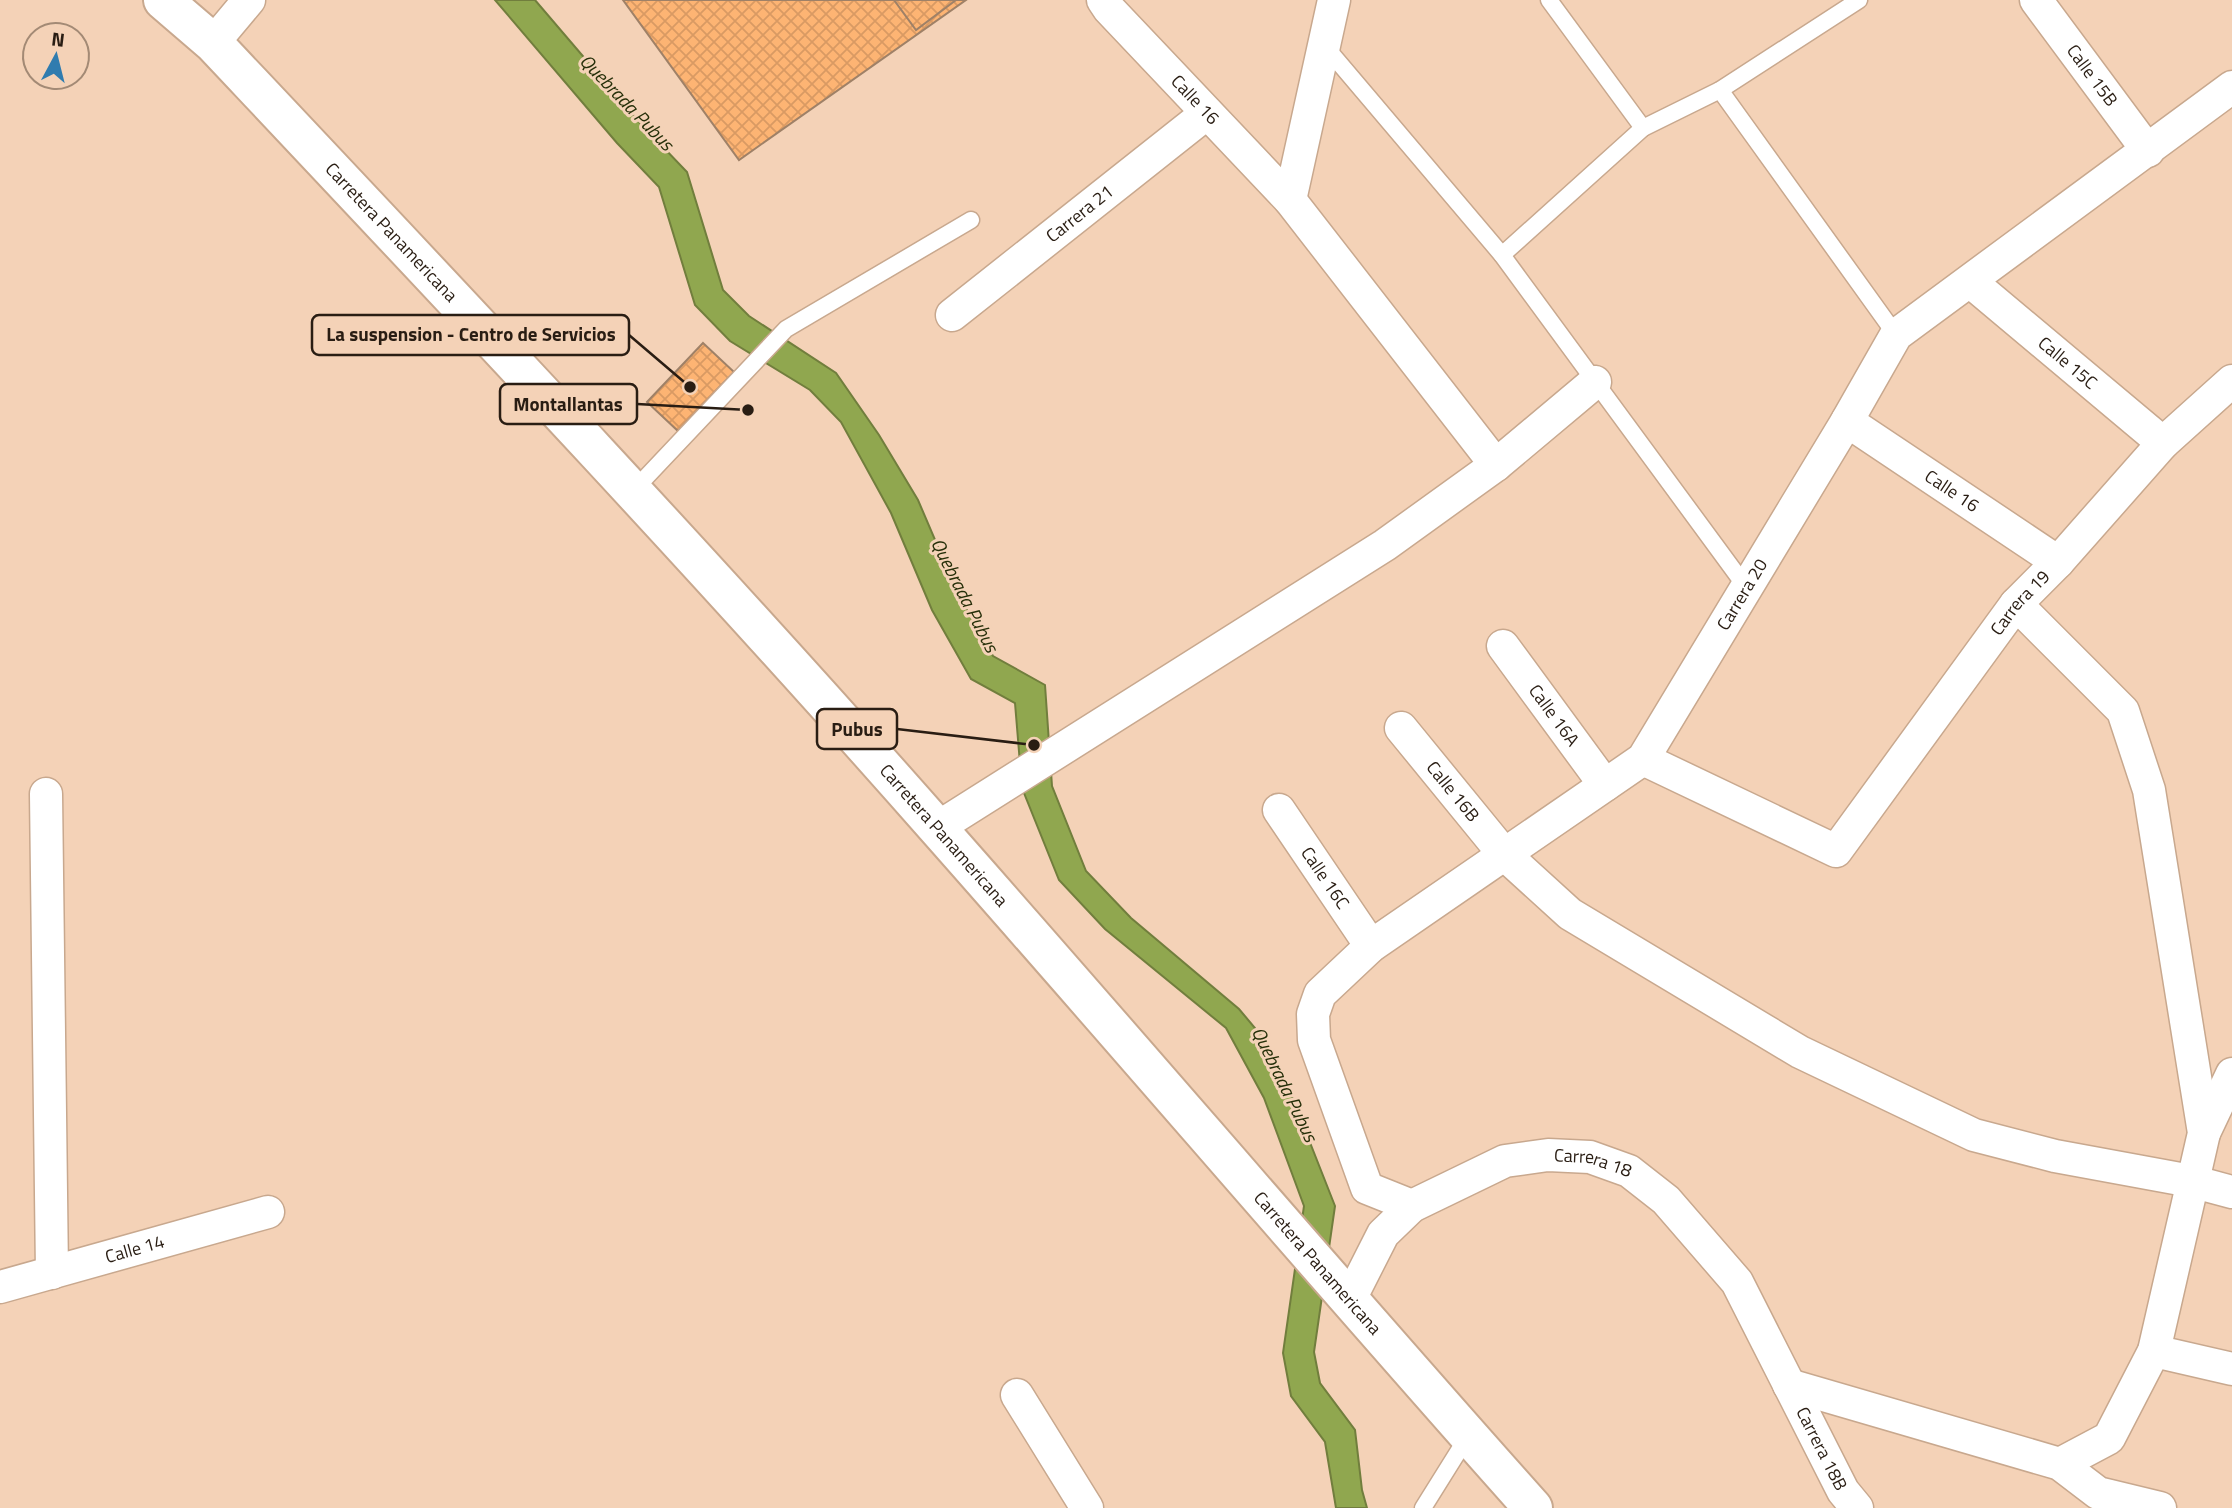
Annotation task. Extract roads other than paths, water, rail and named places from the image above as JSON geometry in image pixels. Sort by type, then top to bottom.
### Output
[{"type":"highway","name":"Carretera Panamericana","points":[[163,0],[213,43],[633,491],[937,828],[1534,1508]]},
{"type":"street","points":[[213,43],[249,0]]},
{"type":"street","name":"Calle 16","points":[[1103,0],[1290,200],[1496,465]]},
{"type":"street","points":[[1290,200],[1322,43],[1334,0]]},
{"type":"street","name":"Calle 15B","points":[[2036,0],[2148,151]]},
{"type":"street","name":"Carrera 20","points":[[1412,1206],[1367,1188],[1314,1040],[1313,1014],[1320,994],[1371,946],[1643,758],[1896,335],[2232,88]]},
{"type":"street","name":"Carrera 21","points":[[952,315],[1207,113]]},
{"type":"street","name":"Calle 15C","points":[[1971,282],[2163,443]]},
{"type":"street","name":"Carrera 19","points":[[1643,758],[1836,851],[2016,604],[2058,562],[2163,443],[2232,381]]},
{"type":"street","points":[[937,828],[1385,545],[1496,465],[1595,383]]},
{"type":"street","name":"Calle 16","points":[[1847,421],[2058,562]]},
{"type":"street","points":[[2016,604],[2123,711],[2150,790],[2204,1133]]},
{"type":"street","name":"Calle 16A","points":[[1503,646],[1605,785]]},
{"type":"street","name":"Calle 16B","points":[[1402,728],[1504,854],[1570,914],[1800,1052],[1974,1135],[2055,1156],[2191,1181],[2232,1192]]},
{"type":"street","points":[[46,794],[52,1273]]},
{"type":"street","name":"Calle 16C","points":[[1279,810],[1371,946]]},
{"type":"street","points":[[2060,1464],[2109,1438],[2154,1351],[2204,1133],[2230,1083]]},
{"type":"street","name":"Carrera 18","points":[[1348,1299],[1384,1234],[1412,1206],[1505,1161],[1548,1155],[1590,1157],[1629,1171],[1665,1200],[1737,1282],[1789,1385]]},
{"type":"street","name":"Calle 14","points":[[0,1287],[268,1212]]},
{"type":"street","points":[[2154,1351],[2232,1369]]},
{"type":"street","points":[[1789,1385],[2060,1464],[2098,1493],[2160,1508]]},
{"type":"street","name":"Carrera 18B","points":[[1789,1385],[1843,1491],[1857,1508]]},
{"type":"street","points":[[1017,1395],[1087,1508]]},
{"type":"lane","points":[[1549,0],[1643,128]]},
{"type":"lane","points":[[1502,256],[1643,128],[1720,90],[1859,0]]},
{"type":"lane","points":[[1322,43],[1502,256],[1746,587]]},
{"type":"lane","points":[[1720,90],[1896,335]]},
{"type":"lane","points":[[633,491],[786,329],[971,220]]},
{"type":"lane","points":[[1423,1508],[1469,1436]]},
{"type":"water","name":"Quebrada Pubus","points":[[495,0],[535,0],[640,123],[687,172],[723,290],[749,316],[836,373],[879,435],[918,500],[959,596],[993,656],[1045,685],[1052,786],[1086,871],[1131,918],[1239,1009],[1265,1040],[1292,1097],[1335,1206],[1314,1352],[1320,1383],[1355,1430],[1362,1490],[1367,1508],[1336,1508],[1325,1442],[1291,1396],[1283,1353],[1304,1206],[1264,1098],[1226,1028],[1105,929],[1059,880],[1022,788],[1015,703],[971,679],[932,610],[891,513],[841,422],[810,390],[730,341],[695,305],[659,187],[617,143]]},
{"type":"place","name":"La suspension - Centro de Servicios","points":[[690,387]]},
{"type":"place","name":"Montallantas","points":[[748,410]]},
{"type":"place","name":"Pubus","points":[[1034,745]]}]
